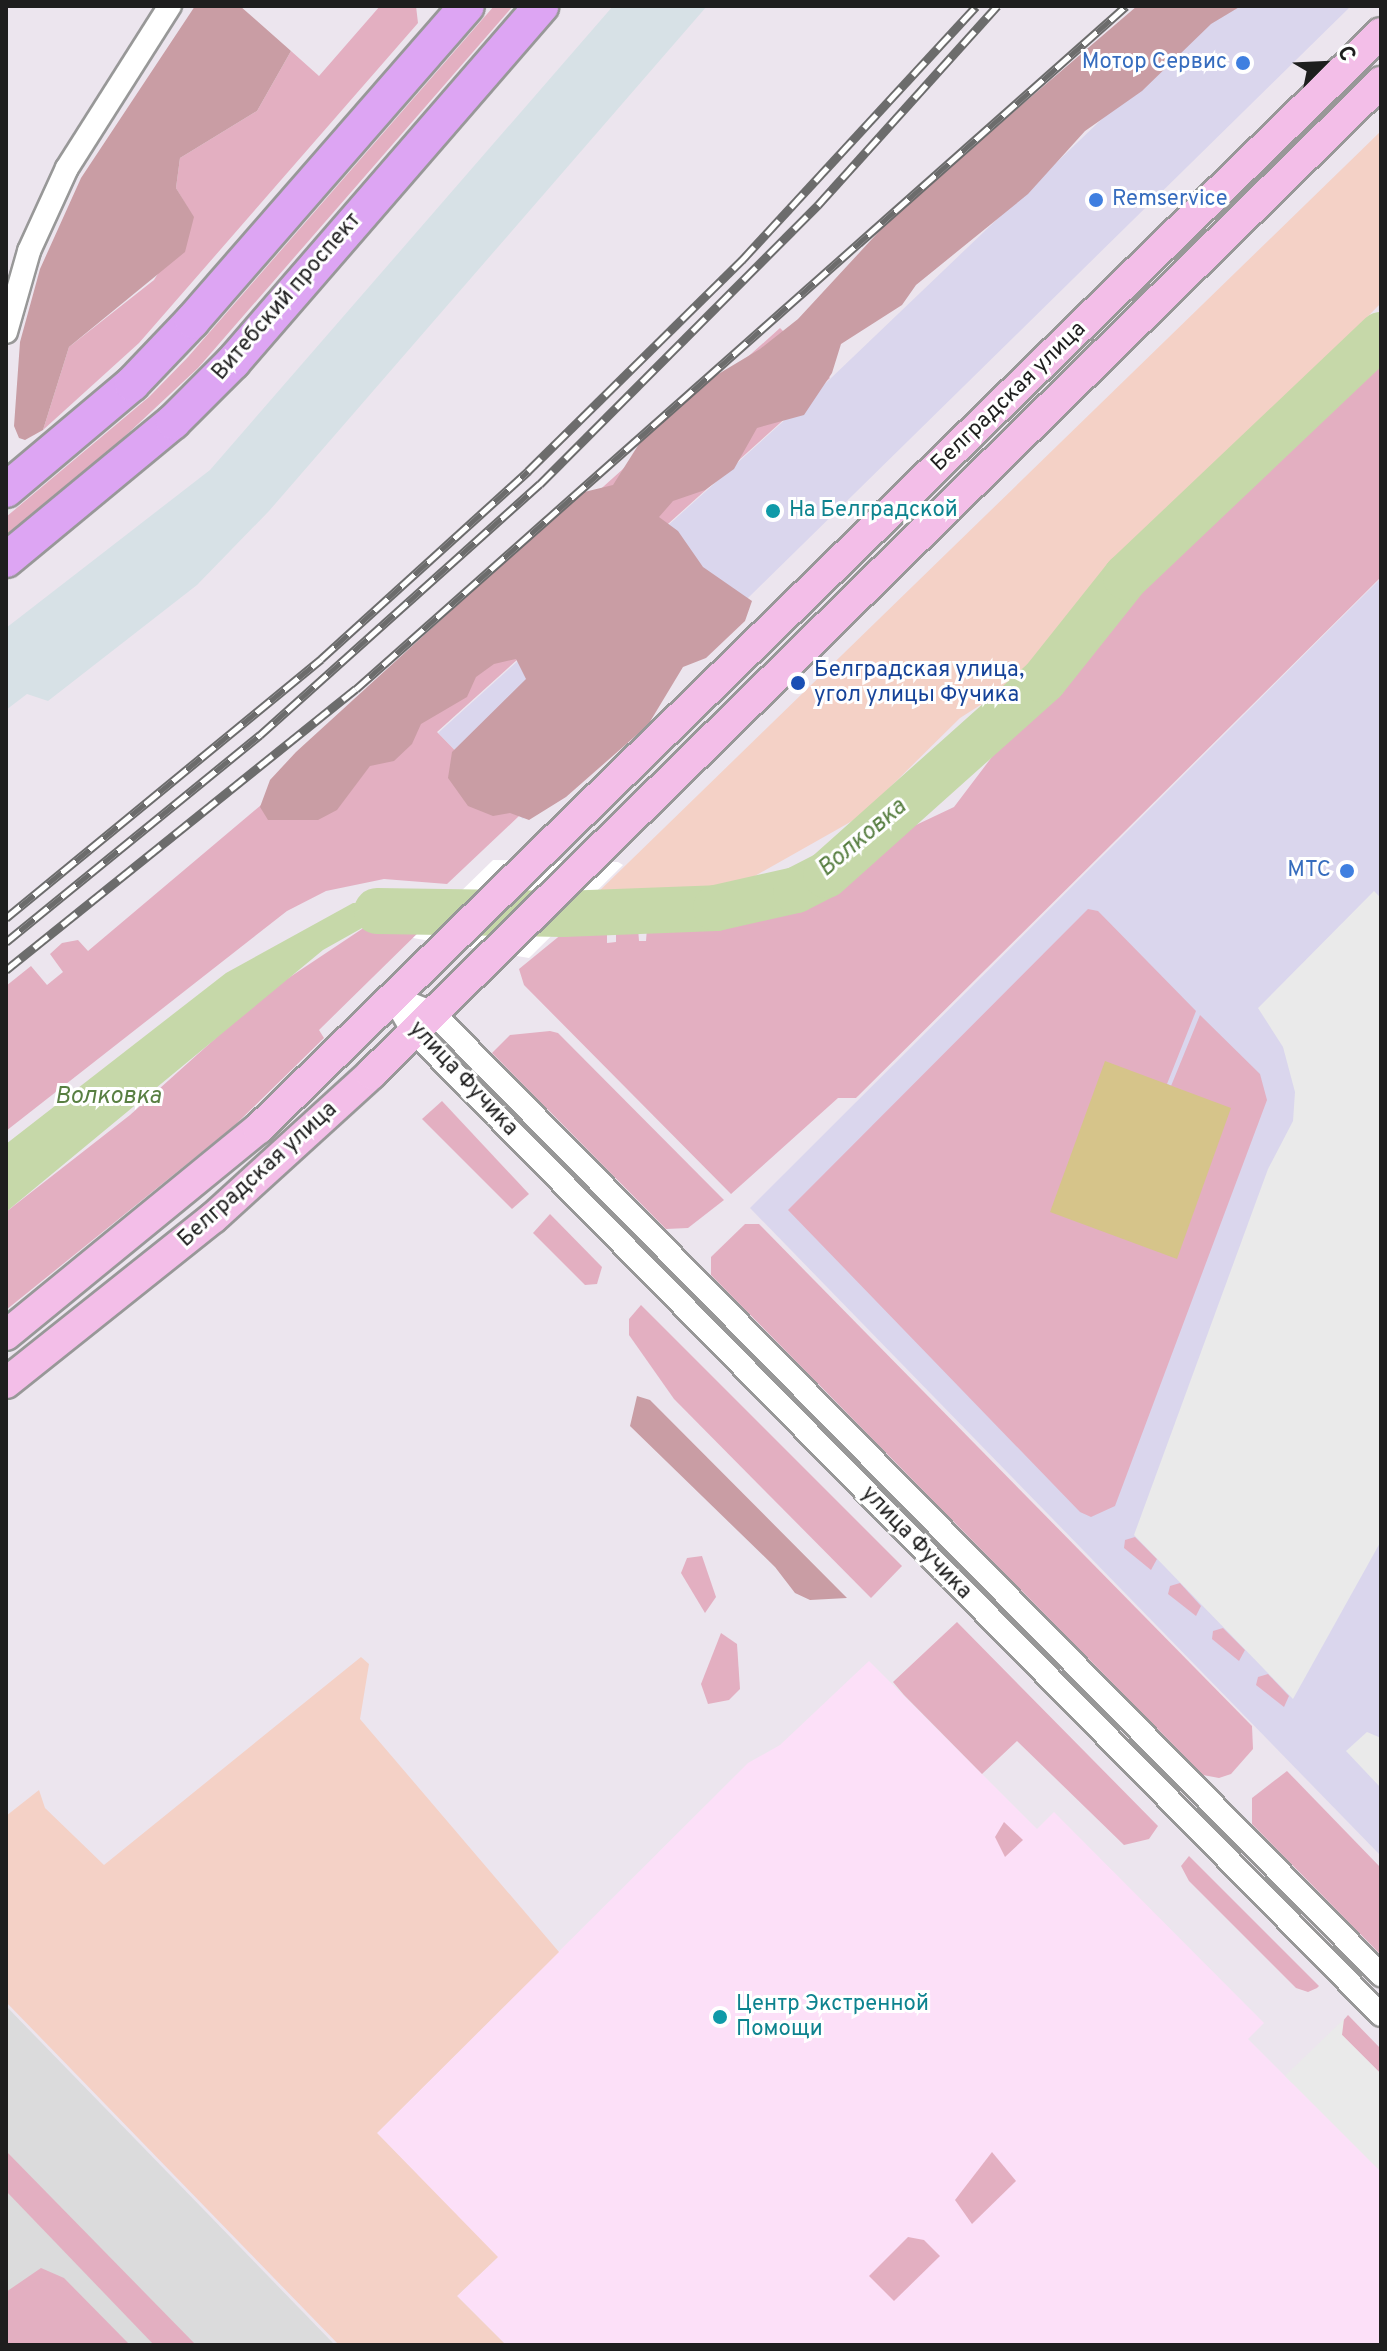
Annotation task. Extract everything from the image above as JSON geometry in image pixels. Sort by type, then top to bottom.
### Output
[{"type":"main road","points":[[6,490],[132,384],[192,321],[467,6]]},
{"type":"main road","name":"Витебский проспект","points":[[6,560],[173,422],[233,362],[541,6]]},
{"type":"street","points":[[6,332],[29,251],[67,168],[170,6]]},
{"type":"street","name":"Белградская улица","points":[[6,1335],[235,1150],[450,945],[1381,33]]},
{"type":"street","name":"Белградская улица","points":[[6,1383],[213,1218],[423,1022],[1381,82]]},
{"type":"street","name":"улица Фучика","points":[[393,997],[423,1022],[1381,1975]]},
{"type":"street","name":"улица Фучика","points":[[423,1022],[1381,2015]]},
{"type":"shaded area","points":[[195,6],[240,6],[291,51],[257,111],[180,158],[176,188],[194,217],[185,252],[69,347],[43,430],[25,440],[19,438],[14,426],[20,342],[40,269],[81,178]]},
{"type":"shaded area","points":[[380,6],[416,6],[418,23],[139,343],[43,430],[69,347],[154,280],[193,217],[176,188],[180,158],[257,111],[291,51],[319,76]]},
{"type":"shaded area","points":[[494,6],[513,6],[198,368],[92,467],[6,535],[6,517],[149,397],[188,357]]},
{"type":"shaded area","points":[[613,6],[707,6],[269,511],[197,585],[48,701],[27,694],[6,710],[6,628],[210,470]]},
{"type":"shaded area","points":[[1137,6],[1241,6],[1211,24],[1142,91],[1085,131],[1028,194],[916,285],[902,305],[841,344],[832,373],[804,415],[757,428],[734,469],[705,490],[673,501],[659,517],[678,531],[703,567],[752,601],[745,621],[706,658],[683,667],[648,725],[566,797],[529,820],[510,813],[493,816],[468,806],[448,778],[452,752],[526,679],[516,659],[494,664],[476,677],[467,697],[421,724],[412,744],[394,761],[370,766],[337,810],[318,820],[268,820],[260,807],[270,780],[296,752],[580,493],[613,485],[644,436],[685,394],[760,349],[798,319],[897,212]]},
{"type":"shaded area","points":[[1220,6],[1351,6],[523,819],[438,733],[829,380]]},
{"type":"shaded area","points":[[1381,131],[1381,303],[1152,537],[1087,592],[1015,683],[960,718],[861,816],[753,877],[693,894],[592,898]]},
{"type":"shaded area","points":[[780,328],[830,378],[437,732],[519,816],[447,884],[384,879],[326,891],[287,911],[6,1131],[6,986],[31,966],[47,985],[63,972],[50,954],[62,943],[78,940],[88,951],[306,767],[574,513]]},
{"type":"shaded area","points":[[1381,359],[1381,577],[856,1098],[838,1098],[731,1194],[524,985],[519,969],[568,929],[607,929],[607,943],[616,942],[616,927],[631,926],[638,928],[639,941],[646,941],[647,928],[716,926],[775,914],[833,886],[897,834],[954,807],[1004,741],[1110,633],[1136,590],[1223,514]]},
{"type":"shaded area","points":[[1381,578],[1381,1856],[750,1208]]},
{"type":"shaded area","points":[[1374,891],[1381,898],[1381,1541],[1293,1699],[1134,1535],[1268,1169],[1293,1121],[1295,1092],[1283,1047],[1258,1008]]},
{"type":"shaded area","points":[[1088,909],[1098,911],[1196,1011],[1167,1084],[1171,1086],[1200,1015],[1260,1074],[1267,1100],[1115,1506],[1091,1517],[1080,1512],[788,1210]]},
{"type":"shaded area","points":[[371,923],[425,926],[319,1030],[324,1038],[234,1126],[6,1310],[6,1212],[130,1115],[266,993]]},
{"type":"shaded area","points":[[558,1033],[724,1200],[688,1228],[666,1229],[492,1053],[510,1035]]},
{"type":"shaded area","points":[[1105,1061],[1231,1108],[1177,1259],[1050,1212]]},
{"type":"shaded area","points":[[442,1101],[529,1194],[512,1209],[422,1119]]},
{"type":"shaded area","points":[[550,1214],[602,1267],[597,1284],[585,1285],[533,1233]]},
{"type":"shaded area","points":[[745,1224],[759,1224],[1252,1726],[1253,1749],[1231,1774],[1219,1778],[1203,1775],[711,1275],[711,1257]]},
{"type":"shaded area","points":[[641,1305],[902,1566],[871,1598],[674,1399],[629,1335],[629,1319]]},
{"type":"shaded area","points":[[637,1396],[650,1400],[847,1598],[810,1600],[795,1593],[775,1567],[630,1426]]},
{"type":"shaded area","points":[[1135,1537],[1157,1559],[1151,1570],[1124,1548],[1125,1540]]},
{"type":"shaded area","points":[[702,1556],[716,1597],[705,1613],[681,1573],[687,1558]]},
{"type":"shaded area","points":[[1180,1583],[1201,1606],[1196,1616],[1168,1594],[1170,1586]]},
{"type":"shaded area","points":[[957,1622],[1158,1826],[1149,1839],[1124,1845],[1017,1741],[982,1774],[904,1695],[893,1682]]},
{"type":"shaded area","points":[[1223,1628],[1245,1650],[1239,1661],[1212,1639],[1213,1631]]},
{"type":"shaded area","points":[[721,1633],[737,1644],[740,1689],[729,1700],[708,1704],[701,1684]]},
{"type":"shaded area","points":[[361,1657],[369,1664],[360,1719],[559,1952],[377,2133],[498,2257],[457,2296],[506,2345],[339,2345],[6,2002],[6,1816],[39,1790],[45,1808],[104,1865]]},
{"type":"shaded area","points":[[869,1661],[1037,1829],[1054,1812],[1264,2023],[1248,2039],[1292,2083],[1381,2139],[1381,2345],[506,2345],[457,2296],[497,2258],[377,2133],[748,1763],[780,1745]]},
{"type":"shaded area","points":[[1268,1674],[1289,1696],[1284,1707],[1256,1685],[1258,1677]]},
{"type":"shaded area","points":[[1367,1732],[1381,1738],[1381,1788],[1346,1751]]},
{"type":"shaded area","points":[[1287,1771],[1381,1868],[1381,1955],[1252,1824],[1252,1798]]},
{"type":"shaded area","points":[[1004,1822],[1023,1840],[1005,1857],[995,1837]]},
{"type":"shaded area","points":[[1189,1856],[1319,1986],[1317,1988],[1308,1992],[1296,1988],[1189,1881],[1181,1866]]},
{"type":"shaded area","points":[[6,2006],[335,2345],[6,2345]]},
{"type":"shaded area","points":[[1348,2015],[1381,2049],[1381,2074],[1342,2035],[1342,2022]]},
{"type":"shaded area","points":[[1344,2019],[1342,2035],[1381,2074],[1381,2172],[1285,2076]]},
{"type":"shaded area","points":[[6,2151],[196,2345],[154,2345],[6,2191]]},
{"type":"shaded area","points":[[992,2152],[1016,2181],[972,2224],[955,2200]]},
{"type":"shaded area","points":[[908,2237],[924,2240],[940,2256],[894,2301],[869,2276]]},
{"type":"shaded area","points":[[41,2268],[64,2278],[130,2345],[6,2345],[6,2292]]},
{"type":"water","name":"Волковка","points":[[446,899],[425,926],[371,923],[323,950],[6,1212],[6,1144],[226,973],[353,903]]},
{"type":"pier","points":[[493,860],[618,862],[623,865],[529,958],[413,938]]},
{"type":"waterway","name":"Волковка","points":[[377,911],[563,914],[716,908],[796,890],[826,875],[1044,680],[1126,577],[1381,335]]},
{"type":"railway","points":[[6,918],[321,659],[528,471],[742,260],[976,6]]},
{"type":"railway","points":[[6,942],[260,735],[540,484],[818,205],[997,6]]},
{"type":"railway","points":[[6,970],[356,689],[1126,6]]},
{"type":"place","name":"Мотор Сервис","points":[[1243,63]]},
{"type":"place","name":"Remservice","points":[[1096,200]]},
{"type":"place","name":"На Белградской","points":[[773,511]]},
{"type":"place","name":"Белградская улица, угол улицы Фучика","points":[[798,683]]},
{"type":"place","name":"МТС","points":[[1347,871]]},
{"type":"place","name":"Центр Экстренной Помощи","points":[[720,2017]]}]
